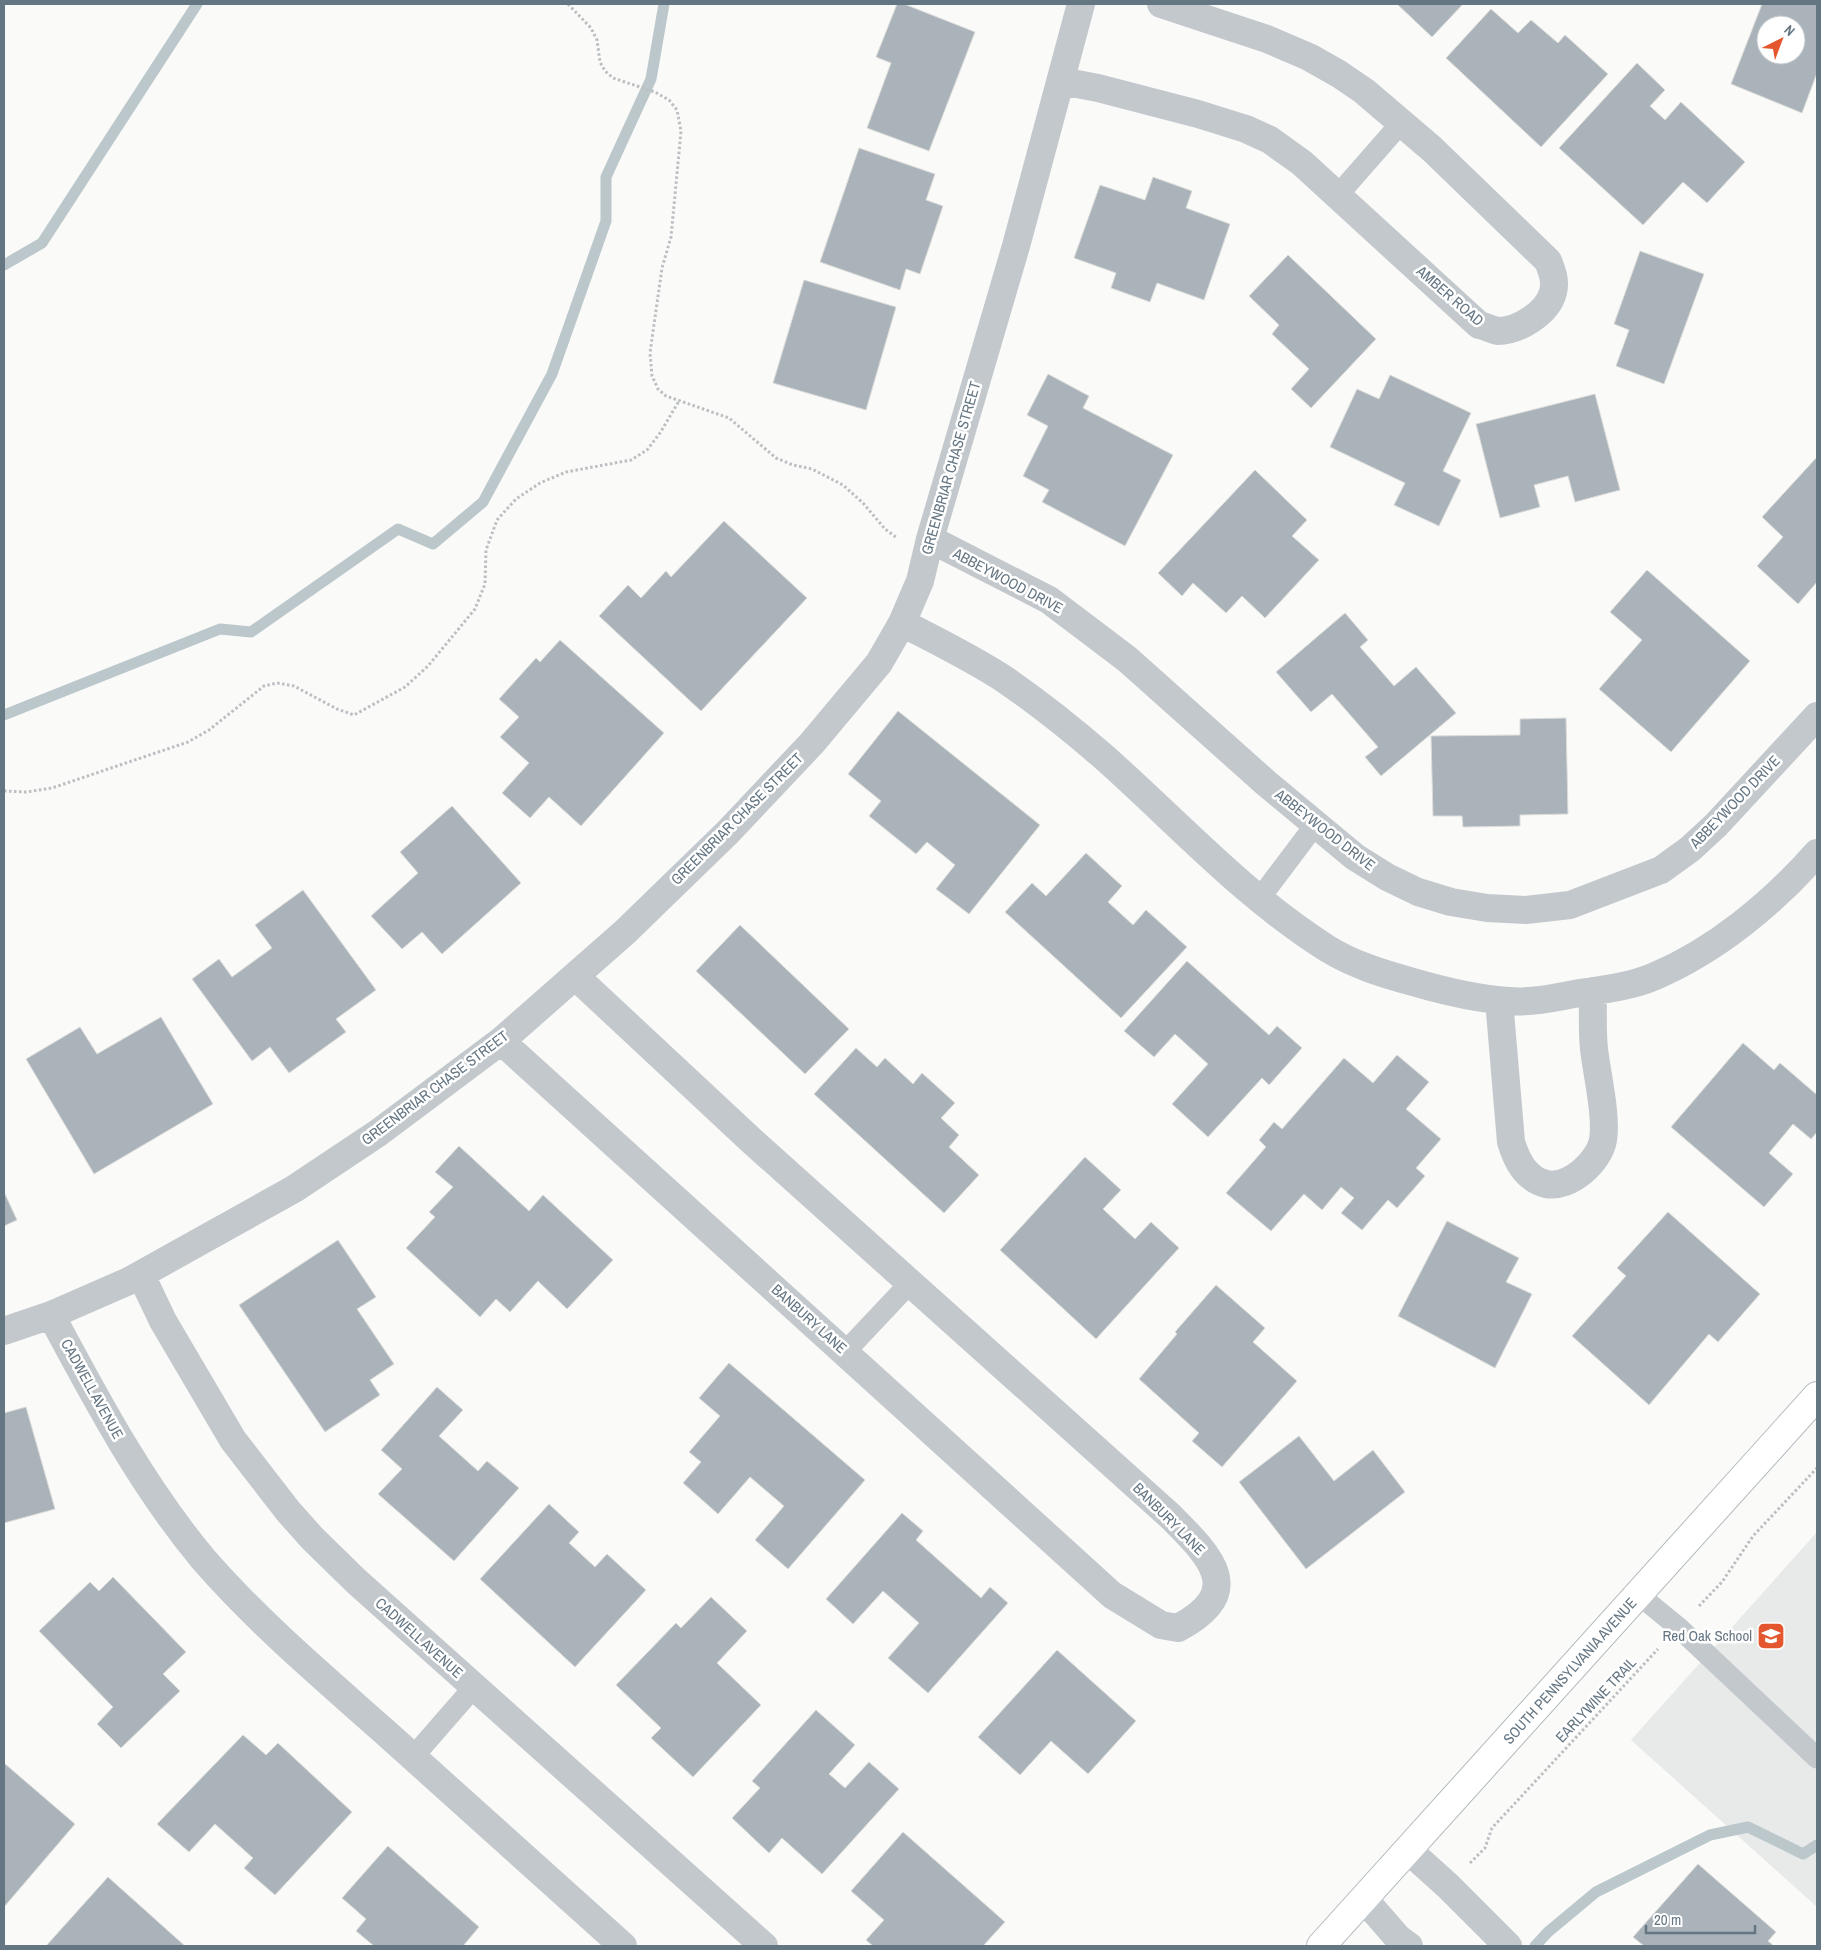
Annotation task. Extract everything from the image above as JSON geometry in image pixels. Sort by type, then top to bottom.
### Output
[{"type":"main road","name":"SOUTH PENNSYLVANIA AVENUE","points":[[1321,1946],[1817,1396]]},
{"type":"street","name":"GREENBRIAR CHASE STREET","points":[[4,1331],[51,1315],[141,1275],[294,1189],[378,1133],[501,1041],[625,932],[728,832],[812,743],[879,663],[902,623],[920,581],[930,539],[1013,255],[1081,4]]},
{"type":"street","name":"AMBER ROAD","points":[[1061,81],[1107,90],[1198,114],[1246,129],[1270,140],[1302,163],[1479,324],[1497,331],[1516,327],[1531,320],[1545,306],[1553,292],[1554,274],[1548,261],[1438,156],[1364,91],[1309,56],[1267,39],[1161,4]]},
{"type":"street","name":"ABBEYWOOD DRIVE","points":[[930,539],[1049,600],[1084,624],[1127,659],[1315,825],[1354,857],[1386,877],[1418,892],[1450,902],[1487,908],[1526,910],[1570,905],[1661,870],[1690,849],[1756,783],[1817,716]]},
{"type":"street","points":[[902,623],[954,650],[1006,681],[1040,706],[1104,757],[1195,843],[1289,923],[1331,951],[1373,970],[1425,986],[1470,996],[1513,1002],[1593,991],[1652,978],[1715,944],[1774,896],[1817,853]]},
{"type":"street","name":"BANBURY LANE","points":[[501,1041],[1112,1595],[1162,1625],[1178,1628],[1205,1611],[1215,1596],[1218,1580],[1211,1563],[1199,1545],[1169,1515],[752,1142],[575,976]]},
{"type":"street","points":[[1499,1000],[1511,1142],[1517,1161],[1528,1174],[1547,1184],[1564,1183],[1576,1176],[1592,1162],[1603,1141],[1603,1115],[1594,1046],[1593,991]]},
{"type":"street","name":"CADWELL AVENUE","points":[[141,1275],[163,1321],[233,1440],[288,1511],[312,1538],[356,1581],[764,1946]]},
{"type":"street","name":"CADWELL AVENUE","points":[[51,1315],[138,1470],[203,1559],[297,1653],[623,1946]]},
{"type":"street","points":[[1408,1850],[1448,1886],[1497,1941]]},
{"type":"street","points":[[1364,1899],[1398,1938],[1409,1946]]},
{"type":"lane","points":[[1338,195],[1401,123]]},
{"type":"lane","points":[[1260,898],[1315,825]]},
{"type":"lane","points":[[845,1352],[910,1283]]},
{"type":"lane","points":[[1638,1595],[1678,1628],[1817,1758]]},
{"type":"lane","points":[[413,1757],[474,1687]]},
{"type":"path","points":[[568,4],[591,28],[597,40],[600,62],[605,71],[613,78],[655,92],[669,100],[677,110],[680,132],[671,237],[662,268],[650,353],[652,376],[658,389],[666,396],[729,418],[776,458],[793,465],[812,469],[843,485],[863,502],[885,529],[900,539],[930,539]]},
{"type":"path","points":[[4,792],[26,792],[52,788],[188,742],[209,730],[264,686],[277,683],[294,686],[337,710],[354,715],[384,700],[405,687],[428,666],[475,609],[485,584],[486,550],[497,520],[516,499],[540,483],[566,472],[632,460],[647,450],[660,433],[679,401]]},
{"type":"path","name":"EARLYWINE TRAIL","points":[[1448,1886],[1485,1848],[1492,1828],[1722,1582],[1753,1536],[1817,1468]]},
{"type":"shaded area","name":"Red Oak School","points":[[1817,1532],[1817,1907],[1631,1740]]},
{"type":"building","points":[[897,4],[904,4],[975,32],[929,151],[867,128],[891,63],[876,57]]},
{"type":"building","points":[[1397,4],[1463,4],[1432,37]]},
{"type":"building","points":[[1762,4],[1817,4],[1817,73],[1802,113],[1731,84],[1756,19],[1756,65],[1806,65],[1806,15],[1758,15]]},
{"type":"building","points":[[1491,9],[1518,33],[1531,20],[1558,43],[1565,35],[1608,74],[1541,147],[1446,58]]},
{"type":"building","points":[[1637,63],[1665,90],[1650,106],[1665,120],[1681,102],[1745,162],[1707,203],[1683,182],[1643,225],[1559,148]]},
{"type":"building","points":[[859,148],[935,174],[926,200],[943,206],[920,274],[906,269],[900,290],[820,262]]},
{"type":"building","points":[[1153,177],[1192,191],[1186,208],[1230,224],[1204,300],[1157,283],[1150,302],[1111,288],[1116,273],[1074,258],[1100,185],[1145,200]]},
{"type":"building","points":[[1640,251],[1704,274],[1664,384],[1616,366],[1629,330],[1614,324]]},
{"type":"building","points":[[1288,255],[1376,339],[1311,408],[1291,389],[1309,369],[1272,334],[1279,325],[1249,296]]},
{"type":"building","points":[[804,280],[896,307],[866,410],[773,383]]},
{"type":"building","points":[[1048,374],[1089,396],[1083,408],[1173,455],[1125,546],[1042,502],[1049,490],[1023,476],[1048,426],[1027,415]]},
{"type":"building","points":[[1390,375],[1471,413],[1443,471],[1461,480],[1439,526],[1394,505],[1405,483],[1330,447],[1357,389],[1379,399]]},
{"type":"building","points":[[1595,394],[1620,490],[1575,502],[1568,476],[1534,485],[1540,507],[1500,518],[1476,424]]},
{"type":"building","points":[[1817,457],[1817,582],[1798,604],[1757,566],[1783,537],[1762,517]]},
{"type":"building","points":[[1255,470],[1307,520],[1292,536],[1319,560],[1265,618],[1242,596],[1226,613],[1193,583],[1182,596],[1158,573]]},
{"type":"building","points":[[724,521],[807,598],[701,711],[599,616],[628,585],[641,598],[666,571],[671,577]]},
{"type":"building","points":[[1647,570],[1750,661],[1671,752],[1599,689],[1642,640],[1610,612]]},
{"type":"building","points":[[1345,613],[1368,640],[1360,647],[1394,686],[1416,667],[1456,713],[1381,776],[1365,757],[1378,747],[1332,694],[1311,712],[1276,672]]},
{"type":"building","points":[[560,640],[664,733],[581,826],[549,797],[530,818],[502,793],[529,763],[500,737],[519,717],[499,699],[536,658],[540,662]]},
{"type":"building","points":[[898,711],[1040,825],[969,914],[936,889],[955,865],[927,842],[916,854],[869,816],[881,801],[848,774]]},
{"type":"building","points":[[1566,718],[1568,814],[1520,815],[1520,826],[1463,827],[1462,816],[1433,816],[1431,736],[1520,735],[1520,719]]},
{"type":"building","points":[[452,806],[521,883],[442,954],[422,932],[402,949],[371,916],[418,873],[400,852]]},
{"type":"building","points":[[1086,853],[1122,886],[1108,902],[1133,925],[1146,910],[1187,947],[1121,1018],[1005,912],[1032,883],[1046,896]]},
{"type":"building","points":[[303,890],[376,990],[336,1019],[346,1032],[289,1073],[270,1047],[252,1061],[192,979],[219,959],[232,977],[272,948],[255,925]]},
{"type":"building","points":[[740,925],[849,1029],[805,1074],[696,971]]},
{"type":"building","points":[[1187,961],[1269,1035],[1277,1026],[1302,1048],[1269,1085],[1262,1078],[1208,1137],[1172,1104],[1208,1064],[1175,1034],[1154,1057],[1124,1031]]},
{"type":"building","points":[[161,1017],[213,1104],[94,1174],[26,1059],[80,1027],[97,1054]]},
{"type":"building","points":[[1743,1043],[1774,1070],[1780,1063],[1817,1095],[1817,1132],[1811,1139],[1793,1124],[1769,1153],[1793,1174],[1764,1207],[1671,1127]]},
{"type":"building","points":[[856,1048],[877,1067],[885,1058],[913,1084],[922,1073],[955,1103],[941,1118],[959,1135],[949,1147],[979,1175],[944,1213],[814,1094]]},
{"type":"building","points":[[1397,1055],[1429,1082],[1406,1109],[1441,1139],[1416,1168],[1425,1176],[1397,1208],[1388,1200],[1362,1230],[1341,1213],[1354,1198],[1341,1187],[1322,1210],[1304,1194],[1271,1231],[1226,1193],[1266,1147],[1259,1140],[1274,1122],[1282,1129],[1344,1058],[1373,1083]]},
{"type":"building","points":[[459,1146],[529,1211],[543,1195],[613,1260],[567,1309],[538,1281],[510,1312],[496,1299],[480,1317],[406,1248],[435,1217],[429,1212],[453,1187],[435,1172]]},
{"type":"building","points":[[1085,1157],[1121,1190],[1103,1209],[1135,1239],[1151,1222],[1179,1248],[1096,1339],[1000,1250]]},
{"type":"building","points":[[4,1192],[17,1220],[4,1226]]},
{"type":"building","points":[[1668,1212],[1760,1294],[1718,1342],[1709,1334],[1649,1405],[1572,1336],[1626,1276],[1617,1268]]},
{"type":"building","points":[[1447,1221],[1519,1258],[1506,1282],[1532,1294],[1495,1368],[1398,1316]]},
{"type":"building","points":[[338,1240],[376,1297],[357,1309],[394,1364],[370,1380],[380,1395],[325,1432],[239,1305]]},
{"type":"building","points":[[1216,1285],[1265,1328],[1253,1342],[1297,1381],[1222,1467],[1192,1441],[1199,1433],[1139,1379],[1177,1334],[1175,1332]]},
{"type":"building","points":[[729,1363],[865,1480],[788,1569],[755,1540],[784,1506],[750,1477],[718,1514],[683,1483],[701,1462],[689,1452],[720,1416],[699,1398]]},
{"type":"building","points":[[437,1387],[463,1410],[439,1436],[478,1471],[487,1461],[519,1488],[454,1561],[378,1494],[402,1469],[381,1450]]},
{"type":"building","points":[[26,1407],[55,1509],[4,1523],[4,1413]]},
{"type":"building","points":[[1299,1436],[1334,1481],[1373,1450],[1405,1492],[1306,1569],[1239,1482]]},
{"type":"building","points":[[549,1504],[579,1532],[569,1543],[595,1567],[607,1554],[646,1590],[575,1667],[480,1579]]},
{"type":"building","points":[[902,1513],[923,1531],[916,1540],[981,1598],[990,1587],[1008,1603],[928,1693],[888,1658],[919,1623],[883,1591],[853,1624],[826,1599]]},
{"type":"building","points":[[113,1577],[186,1652],[163,1674],[180,1691],[121,1748],[97,1724],[113,1707],[39,1631],[90,1582],[99,1591]]},
{"type":"building","points":[[711,1597],[747,1631],[717,1663],[761,1705],[693,1777],[651,1738],[661,1728],[616,1685],[676,1623],[681,1628]]},
{"type":"building","points":[[1057,1650],[1136,1721],[1088,1774],[1051,1741],[1020,1775],[978,1737]]},
{"type":"building","points":[[816,1710],[855,1745],[829,1774],[845,1788],[869,1762],[899,1789],[822,1874],[782,1838],[769,1853],[732,1818],[760,1788],[752,1781]]},
{"type":"building","points":[[243,1735],[266,1755],[278,1743],[352,1812],[275,1895],[244,1868],[253,1858],[215,1824],[189,1852],[157,1824]]},
{"type":"building","points":[[4,1763],[75,1824],[4,1907]]},
{"type":"building","points":[[903,1832],[1005,1922],[983,1946],[873,1946],[866,1940],[884,1920],[851,1891]]},
{"type":"building","points":[[388,1846],[479,1927],[463,1946],[374,1946],[356,1931],[366,1919],[342,1898]]},
{"type":"building","points":[[1698,1864],[1776,1932],[1768,1941],[1774,1946],[1644,1946],[1633,1937]]},
{"type":"building","points":[[108,1877],[185,1946],[46,1946]]},
{"type":"waterway","points":[[4,265],[42,243],[197,4]]},
{"type":"waterway","points":[[4,715],[220,629],[251,632],[398,529],[433,544],[483,502],[552,374],[606,221],[606,177],[651,79],[664,4]]},
{"type":"waterway","points":[[1535,1946],[1548,1932],[1596,1892],[1710,1835],[1748,1827],[1803,1854],[1817,1845]]},
{"type":"place","name":"Red Oak School","points":[[1771,1636]]}]
